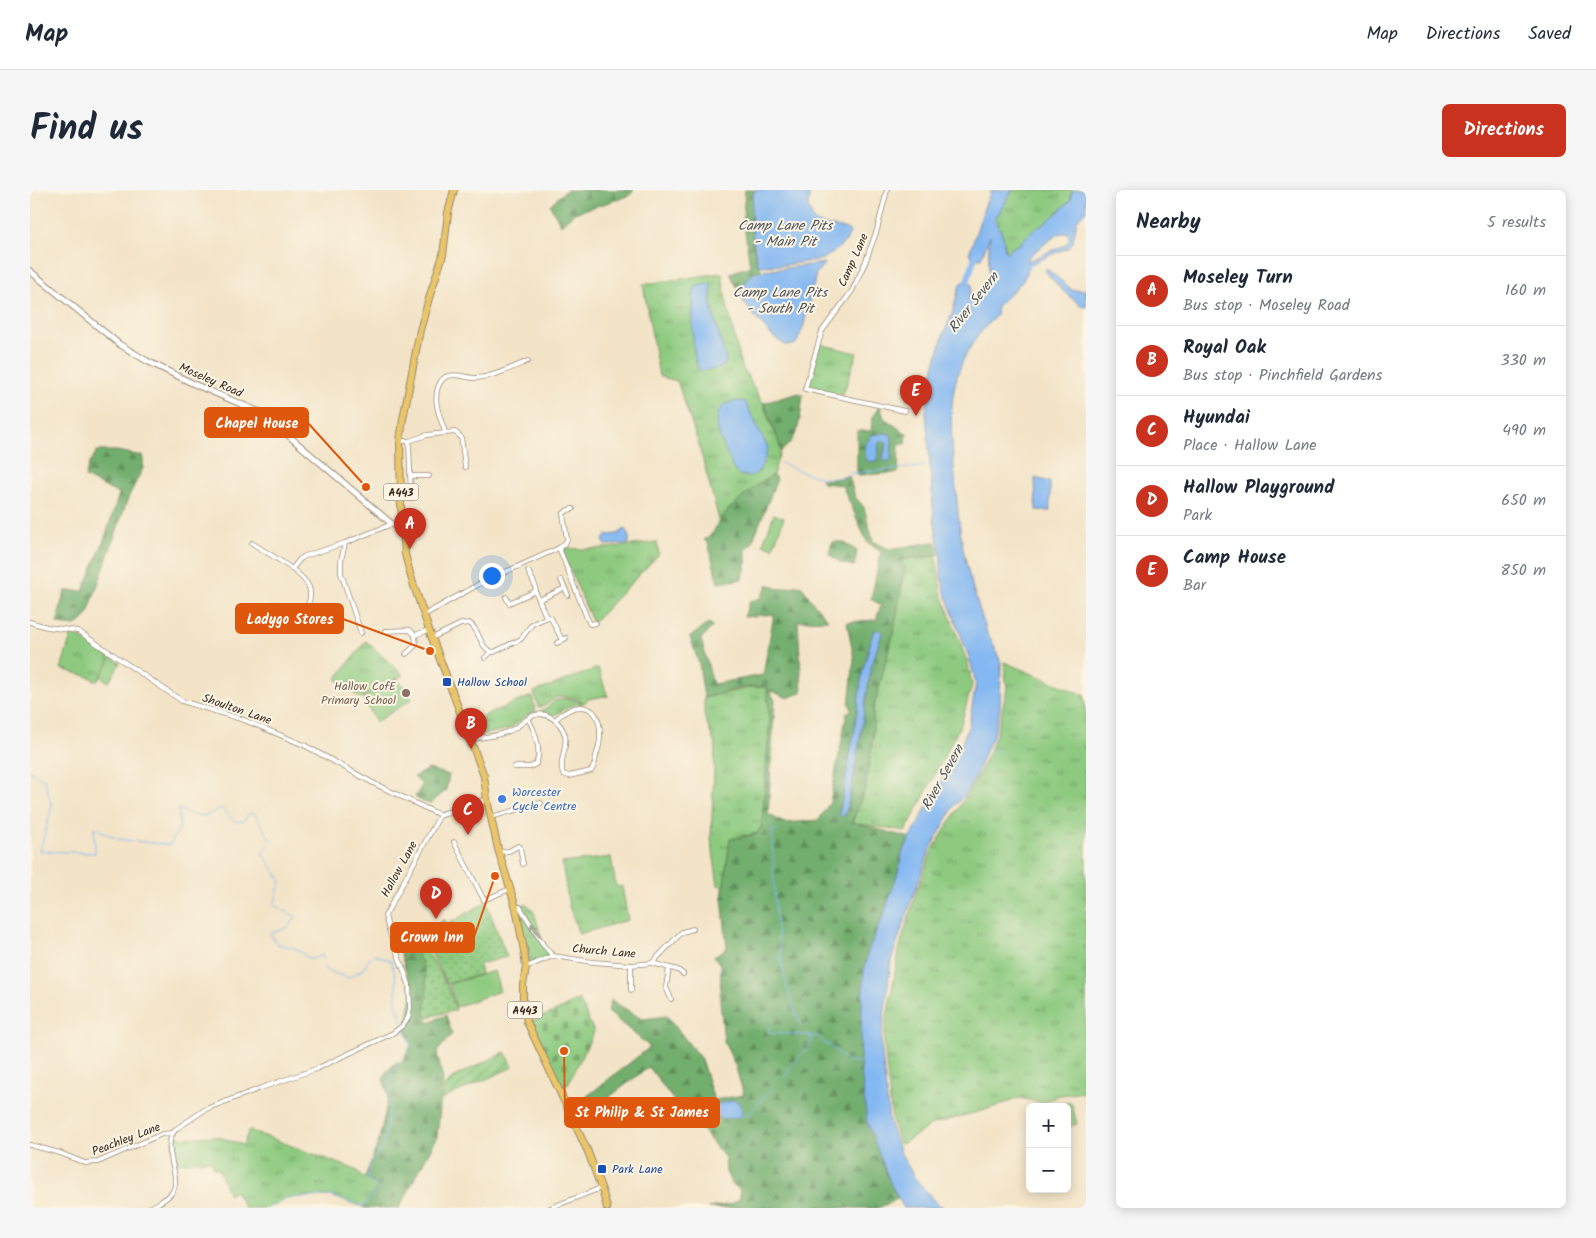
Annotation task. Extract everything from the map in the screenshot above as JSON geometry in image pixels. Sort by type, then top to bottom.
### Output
[{"type":"main road","name":"A443","points":[[454,190],[448,213],[443,255],[420,330],[400,441],[401,506],[405,554],[410,577],[428,630],[484,776],[487,800],[499,852],[516,908],[526,967],[523,1003],[527,1022],[588,1152],[602,1188],[607,1208]]},
{"type":"street","name":"Camp Lane","points":[[886,190],[877,230],[865,263],[852,292],[822,331],[805,389],[904,410]]},
{"type":"street","name":"Moseley Road","points":[[30,271],[119,344],[147,361],[196,385],[262,413],[392,524],[403,530]]},
{"type":"street","points":[[445,432],[435,396],[440,381],[447,376],[455,375],[474,378],[503,372],[528,361]]},
{"type":"street","points":[[400,441],[409,441],[445,432],[455,432],[461,437],[465,467]]},
{"type":"street","points":[[409,441],[411,498]]},
{"type":"street","points":[[410,476],[429,476]]},
{"type":"street","points":[[424,615],[481,583],[559,548],[567,539],[563,514],[573,509]]},
{"type":"street","points":[[292,569],[305,556],[345,543],[392,524]]},
{"type":"street","points":[[345,543],[341,561],[341,573],[361,632]]},
{"type":"street","points":[[252,545],[292,569],[306,581],[310,598],[305,607]]},
{"type":"street","points":[[559,548],[587,618],[590,624],[596,623]]},
{"type":"street","points":[[528,572],[535,585],[546,617]]},
{"type":"street","points":[[561,580],[568,595]]},
{"type":"street","points":[[539,600],[565,588]]},
{"type":"street","points":[[506,598],[509,603],[536,591]]},
{"type":"street","points":[[485,658],[491,652],[496,652],[520,639],[532,624],[546,617],[551,618],[564,639],[557,643]]},
{"type":"street","name":"Shoulton Lane","points":[[30,622],[47,627],[78,631],[182,701],[244,720],[304,746],[373,783],[440,815]]},
{"type":"street","points":[[432,638],[461,624],[469,623],[475,628],[484,646],[491,652]]},
{"type":"street","points":[[385,631],[410,630],[415,635],[416,646],[406,654]]},
{"type":"street","points":[[415,635],[428,630]]},
{"type":"street","points":[[471,740],[510,731],[536,715],[545,715],[555,720],[562,728],[566,740],[561,765],[563,774],[569,776],[592,771],[600,737],[599,722],[595,713],[589,708],[578,707],[567,710],[555,720]]},
{"type":"street","points":[[514,767],[530,767],[536,764],[538,760],[535,737],[528,719]]},
{"type":"street","points":[[440,815],[487,800]]},
{"type":"street","points":[[491,817],[541,803]]},
{"type":"street","name":"Hallow Lane","points":[[173,1133],[206,1109],[300,1075],[394,1032],[402,1026],[408,1018],[410,1008],[410,984],[390,934],[386,916],[440,815]]},
{"type":"street","points":[[454,842],[484,900],[510,889]]},
{"type":"street","points":[[499,852],[509,851],[519,846],[521,848],[523,864]]},
{"type":"street","name":"Church Lane","points":[[516,908],[520,907],[544,946],[554,956]]},
{"type":"street","name":"Church Lane","points":[[652,963],[682,932],[693,929]]},
{"type":"street","name":"Church Lane","points":[[526,967],[554,956],[632,965],[652,963],[678,970],[683,974]]},
{"type":"street","points":[[632,965],[632,990]]},
{"type":"street","points":[[669,968],[666,987],[671,999]]},
{"type":"street","points":[[150,1208],[168,1197],[174,1188],[175,1181],[170,1143],[173,1133]]},
{"type":"street","name":"Peachley Lane","points":[[30,1145],[90,1163],[98,1162],[162,1134],[173,1133]]},
{"type":"street","points":[[550,1208],[602,1188]]},
{"type":"green space","points":[[566,190],[634,190],[629,196],[574,213],[561,225],[550,205]]},
{"type":"green space","points":[[745,190],[755,190],[751,214],[752,232],[755,257],[762,271],[754,273],[742,291],[744,302],[730,273],[750,266],[743,218]]},
{"type":"green space","points":[[1013,190],[1072,190],[1070,201],[1043,225],[1036,228],[1019,245],[1007,252],[1005,251],[1003,236],[995,219]]},
{"type":"green space","points":[[722,273],[726,300],[741,365],[763,403],[778,438],[781,451],[773,475],[744,496],[719,520],[699,445],[677,381],[659,376],[643,284]],"holes":[[[712,288],[713,315],[726,360],[693,327]],[[730,402],[746,404],[768,448],[735,472]]]},
{"type":"green space","points":[[819,344],[857,353],[843,395],[811,388],[809,384]]},
{"type":"green space","points":[[799,393],[803,395],[796,433],[788,446],[781,451],[763,403]]},
{"type":"green space","points":[[880,406],[884,418],[907,434],[906,444],[899,444],[898,473],[857,475],[857,431],[871,431],[873,415]]},
{"type":"green space","points":[[97,451],[117,451],[143,456],[143,468],[128,498],[87,616],[76,626],[57,624],[65,591],[83,591],[105,538],[119,494],[85,477],[89,464]]},
{"type":"green space","points":[[773,475],[777,479],[752,543],[746,550],[746,566],[742,579],[718,583],[708,543],[704,540],[713,533],[719,520],[727,511],[758,484]]},
{"type":"green space","points":[[849,476],[855,497],[864,507],[873,541],[889,549],[936,542],[938,555],[900,560],[905,567],[894,630],[873,710],[873,738],[865,789],[852,822],[910,838],[902,854],[883,916],[868,951],[864,972],[861,1040],[881,1160],[898,1199],[878,1208],[708,1208],[732,1204],[740,1198],[740,1190],[731,1183],[726,1172],[725,1158],[700,1127],[690,1123],[649,1067],[579,1120],[573,1107],[650,1047],[608,1012],[611,1000],[642,1019],[667,1016],[701,1059],[714,1100],[744,1095],[735,1065],[724,1042],[720,1000],[721,966],[714,956],[727,948],[722,897],[730,839],[757,834],[762,825],[770,719],[768,689],[762,687],[746,688],[704,698],[699,664],[690,637],[709,623],[713,626],[701,639],[713,684],[763,675],[774,614],[744,617],[750,601],[761,598],[768,584],[778,589],[801,585],[828,620],[798,621],[802,692],[788,698],[769,690],[775,700],[768,814],[784,823],[819,820],[830,802],[847,712],[851,711],[849,705],[854,659],[847,622],[876,620],[881,605],[871,599],[881,552],[867,542],[842,485],[823,483],[821,479],[829,480]],"holes":[[[882,633],[871,667],[846,815],[839,815],[854,733],[862,674]]]},
{"type":"green space","points":[[774,514],[784,518],[773,548],[763,544]]},
{"type":"green space","points":[[657,542],[659,554],[593,623],[562,551],[563,546],[594,549]]},
{"type":"green space","points":[[832,542],[843,542],[857,551],[854,566],[841,563],[829,554]]},
{"type":"green space","points":[[936,556],[941,592],[968,664],[972,685],[961,724],[906,831],[852,823],[865,789],[873,738],[873,710],[894,630],[905,567],[899,560]]},
{"type":"green space","points":[[72,632],[111,658],[97,682],[90,677],[61,669]]},
{"type":"green space","points":[[366,641],[403,675],[360,698],[336,679]]},
{"type":"green space","points":[[111,658],[120,663],[109,682],[100,677]]},
{"type":"green space","points":[[1004,662],[1084,695],[1086,714],[1086,1092],[1059,1095],[1043,1103],[1020,1098],[933,1124],[902,1144],[899,1143],[892,1120],[884,1042],[900,946],[917,890],[932,851],[978,776],[996,736],[1007,689]]},
{"type":"green space","points":[[598,668],[608,697],[589,699],[584,703],[577,699],[559,697],[544,706],[538,707],[534,692]]},
{"type":"green space","points":[[398,679],[412,699],[376,722],[363,698]]},
{"type":"green space","points":[[752,687],[768,689],[770,719],[762,825],[757,833],[731,839],[724,887],[718,885],[711,838],[715,745],[704,715],[704,698]]},
{"type":"green space","points":[[532,696],[536,712],[529,714],[510,729],[476,736],[472,734],[468,725],[489,713]]},
{"type":"green space","points":[[565,698],[583,704],[572,706],[554,714],[540,712],[554,701]]},
{"type":"green space","points":[[428,769],[449,775],[446,790],[431,804],[415,797],[422,784],[414,777]]},
{"type":"green space","points":[[611,857],[616,887],[622,886],[628,920],[579,934],[569,906],[562,863]]},
{"type":"green space","points":[[486,902],[507,957],[479,964],[481,974],[447,984],[422,935],[444,919],[448,924]]},
{"type":"green space","points":[[520,904],[528,905],[534,912],[544,946],[553,956],[529,964]]},
{"type":"green space","points":[[402,930],[405,936],[411,940],[424,968],[427,989],[427,1023],[446,1015],[452,1034],[437,1052],[443,1080],[437,1137],[399,1208],[363,1208],[377,1187],[365,1177],[378,1143],[386,1109],[388,1094],[383,1079],[387,1071],[397,1062],[401,1063],[411,1045],[406,1031],[412,993],[395,934]]},
{"type":"green space","points":[[416,932],[448,987],[456,1010],[428,1017],[425,1014],[427,989],[424,968],[411,940]]},
{"type":"green space","points":[[494,971],[500,991],[456,1007],[449,984]]},
{"type":"green space","points":[[579,999],[594,1032],[568,1084],[562,1088],[532,1021]]},
{"type":"green space","points":[[505,1052],[513,1067],[442,1099],[445,1085],[456,1076]]},
{"type":"green space","points":[[1071,1102],[1077,1124],[1071,1126],[1071,1103],[1067,1103]]},
{"type":"green space","points":[[249,1130],[356,1170],[362,1177],[365,1177],[378,1187],[364,1207],[329,1196],[287,1198],[267,1208],[245,1208],[235,1191],[229,1195],[218,1168],[214,1169],[211,1160],[174,1163],[173,1142],[175,1135],[184,1138],[215,1136],[243,1145]]},
{"type":"water","name":"Camp Lane Pits - Main Pit","points":[[755,190],[810,190],[808,207],[814,221],[824,225],[847,229],[850,232],[847,240],[823,259],[786,265],[759,266],[752,228],[752,206]]},
{"type":"water","points":[[992,190],[1013,190],[995,219],[1003,236],[1005,251],[1007,252],[1019,245],[1036,228],[1043,225],[1070,201],[1072,190],[1086,190],[1086,211],[1077,220],[1073,242],[1070,247],[1035,262],[1028,269],[1023,281],[997,306],[996,316],[979,334],[967,353],[954,391],[952,432],[961,534],[974,593],[987,633],[1001,663],[1000,708],[993,738],[986,748],[976,776],[964,796],[954,806],[930,850],[891,961],[881,1042],[889,1121],[900,1152],[914,1177],[937,1204],[945,1208],[904,1208],[891,1185],[867,1122],[860,1062],[864,972],[868,951],[883,916],[902,854],[960,748],[969,725],[976,683],[941,576],[941,559],[934,519],[926,412],[932,375],[960,284],[965,282],[966,278],[969,279],[969,283],[972,285],[969,299],[971,303],[979,296],[989,277],[990,236],[981,258],[977,258],[974,263],[972,262],[973,257],[969,254],[985,205]],"holes":[[[1061,233],[1069,233],[1069,240],[1065,245],[1028,261],[1031,255],[1054,237]]]},
{"type":"water","name":"Camp Lane Pits - South Pit","points":[[825,263],[816,273],[810,294],[810,307],[797,342],[794,345],[785,345],[773,337],[744,302],[742,286],[754,273]]},
{"type":"water","points":[[1046,268],[1072,290],[1086,290],[1086,307],[1083,307],[1063,291],[1046,272]]},
{"type":"water","points":[[710,284],[711,304],[726,360],[725,365],[720,368],[700,371],[693,345],[694,289],[698,286]]},
{"type":"water","points":[[734,401],[744,401],[768,448],[761,467],[751,476],[741,475],[734,469],[721,441],[717,422],[720,410],[724,405]]},
{"type":"water","points":[[890,434],[892,439],[891,460],[884,462],[883,456],[887,443],[882,440],[879,443],[878,460],[870,462],[866,459],[865,445],[872,435]]},
{"type":"water","points":[[1035,478],[1050,482],[1050,511],[1036,510]]},
{"type":"water","points":[[625,529],[629,537],[629,544],[605,545],[603,539],[607,535],[618,534]]},
{"type":"water","points":[[879,629],[882,633],[871,667],[854,776],[845,815],[841,817],[839,815],[854,733],[862,674],[873,632]]},
{"type":"water","points":[[735,1100],[742,1108],[742,1114],[734,1118],[719,1118],[714,1111],[713,1105]]},
{"type":"waterway","name":"River Severn","points":[[966,285],[975,256]]},
{"type":"waterway","points":[[780,463],[807,474],[825,478],[843,477],[852,473],[927,465]]},
{"type":"waterway","points":[[986,748],[999,752]]},
{"type":"waterway","points":[[30,772],[44,779],[52,806],[40,851],[95,853],[94,827],[117,839],[170,845],[180,826],[178,809],[195,816],[204,816],[221,808],[235,822],[244,821],[249,813],[255,814],[271,841],[262,853],[281,880],[274,905],[296,917],[288,927],[270,934],[277,944],[295,948],[311,960],[322,955],[325,970],[348,978],[362,970],[373,954],[391,961],[396,979],[396,1003],[403,1023]]},
{"type":"waterway","points":[[778,830],[772,831],[777,930],[785,979],[801,1025]]},
{"type":"waterway","points":[[363,1208],[378,1187],[367,1180],[371,1161],[383,1147],[389,1111],[391,1072],[402,1062],[411,1045],[404,1027]]},
{"type":"waterway","points":[[769,1027],[769,1033],[818,1036],[822,1042],[830,1046],[848,1062],[862,1062]]},
{"type":"waterway","points":[[784,1078],[789,1068],[812,1042],[811,1036]]},
{"type":"waterway","points":[[741,1116],[749,1114],[766,1094],[772,1090]]},
{"type":"waterway","points":[[267,1208],[287,1198],[329,1196],[363,1206]]},
{"type":"place","name":"Camp House","points":[[916,416]]},
{"type":"place","name":"Chapel House","points":[[366,487]]},
{"type":"place","name":"Moseley Turn","points":[[410,549]]},
{"type":"place","name":"Ladygo Stores","points":[[430,651]]},
{"type":"place","name":"Hallow School","points":[[447,682]]},
{"type":"place","name":"Hallow CofE Primary School","points":[[406,693]]},
{"type":"place","name":"Royal Oak","points":[[471,749]]},
{"type":"place","name":"Worcester Cycle Centre","points":[[502,799]]},
{"type":"place","name":"Hyundai","points":[[468,835]]},
{"type":"place","name":"Crown Inn","points":[[495,876]]},
{"type":"place","name":"Hallow Playground","points":[[436,919]]},
{"type":"place","name":"St Philip & St James","points":[[564,1051]]},
{"type":"place","name":"Park Lane","points":[[602,1169]]}]
